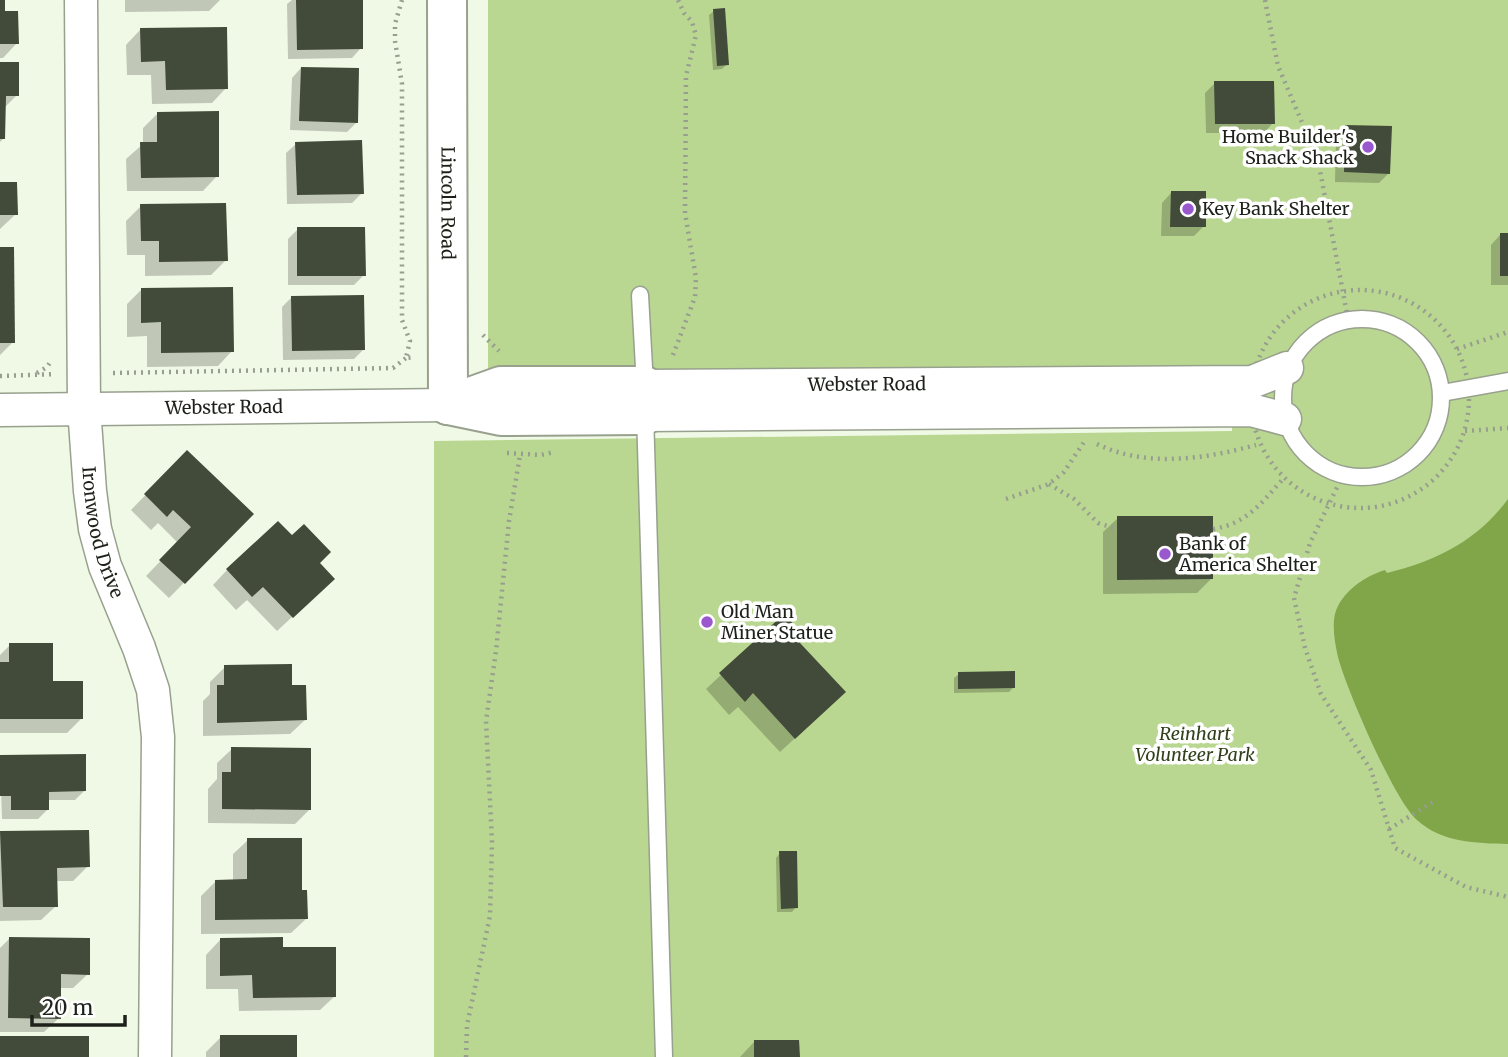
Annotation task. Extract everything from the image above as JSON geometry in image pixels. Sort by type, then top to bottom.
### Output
[{"type":"street","name":"Ironwood Drive","points":[[81,0],[84,408],[95,529],[105,566],[139,648],[153,690],[158,737],[155,1057]]},
{"type":"street","name":"Lincoln Road","points":[[447,0],[448,405]]},
{"type":"street","name":"Webster Road","points":[[1251,396],[1287,368]]},
{"type":"street","name":"Webster Road","points":[[0,410],[448,405],[501,386],[644,385],[1251,396],[1285,419]]},
{"type":"lane","points":[[640,295],[664,1057]]},
{"type":"lane","points":[[1348,319],[1375,319],[1401,327],[1422,344],[1436,367],[1442,393],[1440,418],[1429,441],[1413,459],[1391,471],[1367,477],[1343,475],[1323,467],[1306,455],[1293,438],[1285,419],[1282,394],[1287,368],[1301,345],[1322,328],[1348,319]]},
{"type":"lane","points":[[1442,393],[1508,381]]},
{"type":"path","points":[[644,385],[670,363],[695,297],[696,278],[685,213],[686,76],[696,36],[692,22],[678,0]]},
{"type":"path","points":[[1265,0],[1278,66],[1318,160],[1348,319]]},
{"type":"path","points":[[1343,291],[1377,291],[1409,301],[1437,321],[1457,349],[1469,388],[1465,431],[1449,461],[1426,485],[1396,501],[1363,508],[1330,504],[1306,494],[1284,478],[1260,443],[1251,396],[1257,361],[1271,335],[1290,314],[1315,299],[1343,291]]},
{"type":"path","points":[[481,332],[497,351],[510,351]]},
{"type":"path","points":[[1457,349],[1508,332]]},
{"type":"path","points":[[0,376],[393,368],[406,358]]},
{"type":"path","points":[[1465,431],[1508,428]]},
{"type":"path","points":[[1006,499],[1049,484],[1064,472],[1085,441]]},
{"type":"path","points":[[466,1057],[467,1025],[490,916],[492,842],[485,721],[496,651],[509,521],[520,455]]},
{"type":"path","points":[[1343,475],[1310,542],[1294,598],[1305,648],[1321,694],[1371,770],[1395,848],[1466,887],[1508,897]]},
{"type":"path","points":[[1213,529],[1229,526],[1248,516],[1284,478]]},
{"type":"path","points":[[1049,484],[1074,499],[1098,523],[1117,529]]},
{"type":"path","points":[[1389,829],[1433,802]]},
{"type":"green space","name":"Reinhart Volunteer Park","points":[[488,0],[1508,0],[1508,1057],[434,1057],[434,441],[1232,431],[1232,367],[488,375]]},
{"type":"shaded area","points":[[1508,499],[1508,844],[1472,842],[1448,837],[1427,828],[1407,809],[1384,768],[1350,693],[1338,657],[1334,624],[1338,606],[1348,592],[1362,581],[1385,570],[1387,573],[1422,562],[1454,547],[1483,527]]},
{"type":"building","points":[[0,0],[5,0],[5,11],[18,11],[19,44],[0,44]]},
{"type":"building","points":[[296,0],[363,0],[363,49],[297,50]]},
{"type":"building","points":[[725,8],[729,65],[717,66],[713,9]]},
{"type":"building","points":[[227,27],[228,89],[166,90],[165,61],[141,62],[140,28]]},
{"type":"building","points":[[0,62],[19,62],[19,96],[6,96],[5,139],[0,139]]},
{"type":"building","points":[[301,67],[359,68],[358,123],[299,121]]},
{"type":"building","points":[[1214,81],[1274,81],[1275,124],[1215,124]]},
{"type":"building","points":[[219,111],[219,177],[141,178],[140,142],[157,142],[157,112]]},
{"type":"building","name":"Home Builder's Snack Shack","points":[[1345,125],[1392,126],[1390,174],[1344,172]]},
{"type":"building","points":[[362,140],[364,194],[297,195],[295,142]]},
{"type":"building","points":[[0,182],[17,182],[18,215],[0,215]]},
{"type":"building","name":"Key Bank Shelter","points":[[1171,191],[1206,191],[1206,227],[1170,227]]},
{"type":"building","points":[[226,203],[228,261],[159,262],[159,241],[141,241],[140,204]]},
{"type":"building","points":[[297,227],[365,227],[366,276],[297,276]]},
{"type":"building","points":[[1500,233],[1508,233],[1508,276],[1500,276]]},
{"type":"building","points":[[0,247],[14,247],[15,343],[0,343]]},
{"type":"building","points":[[233,287],[234,352],[161,353],[161,322],[141,323],[141,288]]},
{"type":"building","points":[[364,295],[365,350],[292,351],[291,296]]},
{"type":"building","points":[[187,450],[254,514],[185,584],[159,560],[191,527],[173,510],[167,517],[144,494]]},
{"type":"building","name":"Bank of America Shelter","points":[[1117,516],[1213,516],[1213,579],[1117,580]]},
{"type":"building","points":[[278,521],[292,535],[304,524],[331,552],[320,563],[335,579],[293,618],[263,587],[252,597],[226,569]]},
{"type":"building","points":[[784,614],[806,637],[800,643],[846,692],[795,739],[753,693],[745,702],[719,673]]},
{"type":"building","points":[[9,643],[53,643],[53,681],[83,681],[83,719],[0,719],[0,662],[9,662]]},
{"type":"building","points":[[292,664],[292,685],[306,685],[307,720],[217,723],[217,685],[224,685],[224,665]]},
{"type":"building","points":[[1015,671],[1015,688],[958,689],[958,672]]},
{"type":"building","points":[[231,747],[311,748],[311,810],[222,809],[222,772],[231,772]]},
{"type":"building","points":[[86,754],[86,791],[49,792],[49,810],[11,810],[11,796],[0,796],[0,755]]},
{"type":"building","points":[[89,830],[90,867],[57,868],[58,907],[3,907],[0,831]]},
{"type":"building","points":[[247,838],[302,838],[302,890],[307,890],[308,919],[215,920],[215,880],[247,879]]},
{"type":"building","points":[[779,851],[797,851],[798,908],[781,909]]},
{"type":"building","points":[[9,937],[90,938],[90,975],[61,974],[61,1019],[8,1018]]},
{"type":"building","points":[[283,937],[283,947],[336,947],[336,997],[253,998],[252,975],[220,976],[220,938]]},
{"type":"building","points":[[220,1035],[297,1035],[297,1057],[220,1057]]},
{"type":"building","points":[[0,1036],[89,1036],[89,1057],[0,1057]]},
{"type":"building","points":[[754,1040],[799,1040],[800,1057],[754,1057]]},
{"type":"place","name":"Home Builder's Snack Shack","points":[[1368,147]]},
{"type":"place","name":"Key Bank Shelter","points":[[1188,209]]},
{"type":"place","name":"Bank of America Shelter","points":[[1165,554]]},
{"type":"place","name":"Old Man Miner Statue","points":[[707,622]]}]
